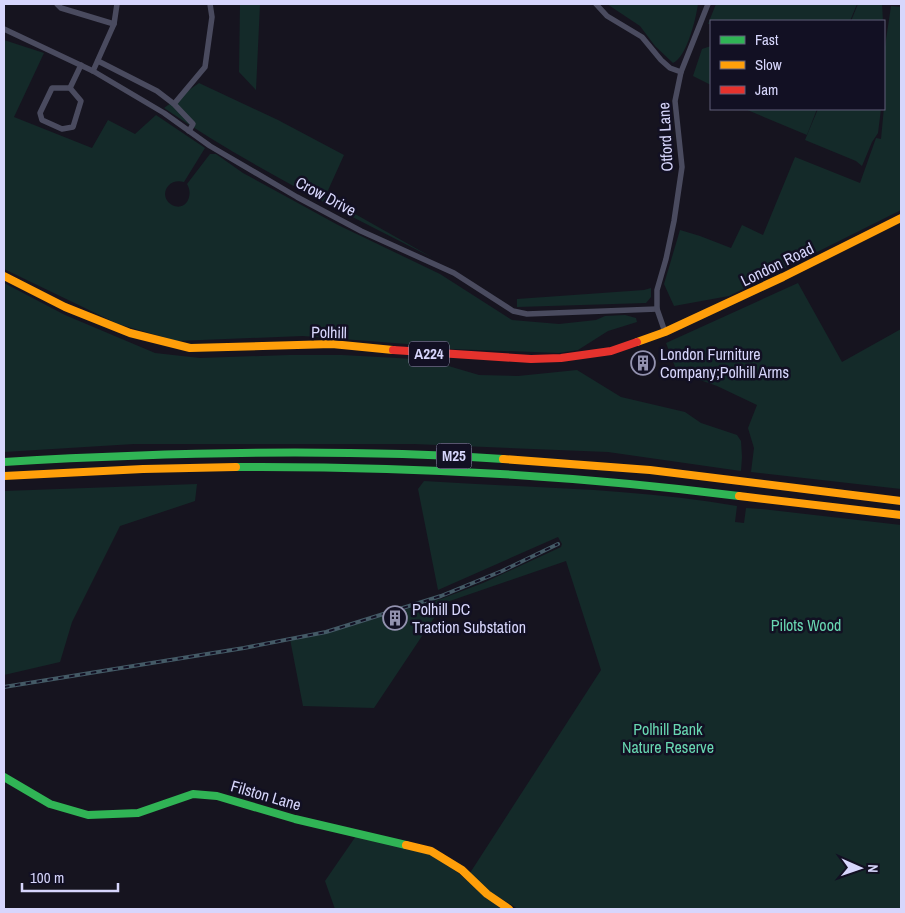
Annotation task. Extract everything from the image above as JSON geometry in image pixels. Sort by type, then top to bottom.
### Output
[{"type":"main road","name":"London Road","points":[[665,332],[901,218]]},
{"type":"main road","name":"Polhill","points":[[4,276],[65,308],[130,333],[190,348],[332,344],[428,354],[540,358],[599,353],[665,332]]},
{"type":"main road","name":"M25","points":[[4,462],[119,455],[214,453],[325,452],[436,456],[649,470],[901,501]]},
{"type":"main road","name":"M25","points":[[4,476],[226,467],[424,470],[630,483],[901,515]]},
{"type":"main road","name":"Filston Lane","points":[[4,777],[50,804],[88,815],[138,813],[193,794],[217,796],[295,819],[431,851],[462,870],[487,894],[509,909]]},
{"type":"street","points":[[57,4],[61,8],[114,24]]},
{"type":"street","points":[[93,71],[114,24],[117,4]]},
{"type":"street","points":[[174,104],[205,67],[212,17],[210,4]]},
{"type":"street","points":[[596,4],[607,16],[642,37],[670,68],[681,72]]},
{"type":"street","name":"Otford Lane","points":[[665,332],[657,309],[657,290],[673,229],[682,167],[675,101],[681,72],[708,4]]},
{"type":"street","name":"Crow Drive","points":[[4,29],[93,71],[164,113],[210,146],[297,197],[362,231],[454,273],[513,312],[527,314],[657,309]]},
{"type":"street","points":[[98,61],[157,91],[174,104],[193,124],[189,131]]},
{"type":"street","points":[[70,88],[82,65]]},
{"type":"street","points":[[52,88],[70,88],[81,101],[72,127],[62,129],[42,120],[40,113],[52,88]]},
{"type":"green space","points":[[240,4],[260,4],[256,90],[239,72]]},
{"type":"green space","points":[[607,4],[698,4],[687,45],[683,53],[673,63],[655,46],[640,26]]},
{"type":"green space","points":[[716,4],[857,4],[850,20],[710,20],[710,24],[708,24]]},
{"type":"green space","points":[[858,4],[882,4],[883,20],[851,20]]},
{"type":"green space","points":[[891,6],[901,7],[901,210],[729,296],[674,306],[664,284],[680,230],[731,248],[742,225],[763,235],[795,157],[860,183],[876,138],[881,139],[885,110],[885,46]]},
{"type":"green space","points":[[4,40],[44,53],[14,117],[92,148],[108,120],[135,134],[156,115],[205,148],[184,182],[173,182],[166,189],[166,197],[172,205],[177,207],[185,204],[190,193],[187,184],[210,154],[216,154],[243,173],[338,225],[440,274],[512,320],[559,324],[596,320],[605,316],[625,315],[636,318],[637,322],[608,331],[578,350],[559,353],[451,349],[303,336],[177,341],[118,324],[4,269]]},
{"type":"green space","points":[[710,46],[710,84],[693,76],[702,49]]},
{"type":"green space","points":[[199,83],[278,120],[344,155],[325,197],[433,258],[262,169],[164,108]]},
{"type":"green space","points":[[747,110],[817,110],[807,135]]},
{"type":"green space","points":[[818,110],[881,110],[878,133],[862,166],[856,161],[805,140]]},
{"type":"green space","points":[[4,283],[65,315],[155,353],[200,358],[342,355],[428,360],[479,375],[518,376],[577,370],[621,397],[685,412],[701,423],[737,435],[741,441],[741,471],[608,452],[414,444],[134,444],[4,452]]},
{"type":"green space","points":[[798,283],[842,362],[901,329],[901,489],[751,472],[754,448],[748,428],[757,405],[717,386],[677,372],[666,343]]},
{"type":"green space","points":[[651,288],[651,297],[646,303],[517,307],[517,299]]},
{"type":"green space","points":[[424,481],[581,489],[698,500],[737,506],[735,522],[744,523],[746,508],[901,525],[901,909],[518,909],[492,893],[470,873],[601,670],[566,561],[444,603],[374,708],[303,706],[290,639],[358,624],[441,599],[483,583],[561,547],[562,544],[558,537],[438,590],[418,489]]},
{"type":"green space","points":[[197,484],[195,501],[120,526],[72,622],[60,662],[4,675],[4,491]]},
{"type":"green space","points":[[356,836],[430,854],[457,872],[501,909],[335,909],[325,881]]},
{"type":"railway","points":[[4,687],[244,648],[326,632],[441,596],[502,571],[558,544]]},
{"type":"traffic: fast","points":[[4,462],[191,454],[316,452],[503,459]]},
{"type":"traffic: fast","points":[[236,467],[362,468],[488,473],[614,482],[739,496]]},
{"type":"traffic: fast","points":[[4,777],[50,804],[88,815],[138,813],[193,794],[217,796],[295,819],[406,845]]},
{"type":"traffic: slow","points":[[637,342],[665,332],[783,277],[901,218]]},
{"type":"traffic: slow","points":[[4,276],[65,307],[130,333],[190,348],[332,344],[393,350]]},
{"type":"traffic: slow","points":[[503,459],[650,470],[901,501]]},
{"type":"traffic: slow","points":[[4,476],[143,469],[236,467]]},
{"type":"traffic: slow","points":[[739,496],[901,515]]},
{"type":"traffic: slow","points":[[406,845],[431,851],[462,870],[487,894],[509,909]]},
{"type":"traffic: jam","points":[[393,350],[531,359],[561,358],[611,351],[637,342]]},
{"type":"place","name":"London Furniture Company;Polhill Arms","points":[[643,363]]},
{"type":"place","name":"Polhill DC Traction Substation","points":[[395,618]]},
{"type":"park label","name":"Pilots Wood","points":[[806,625]]},
{"type":"park label","name":"Polhill Bank Nature Reserve","points":[[668,738]]}]
